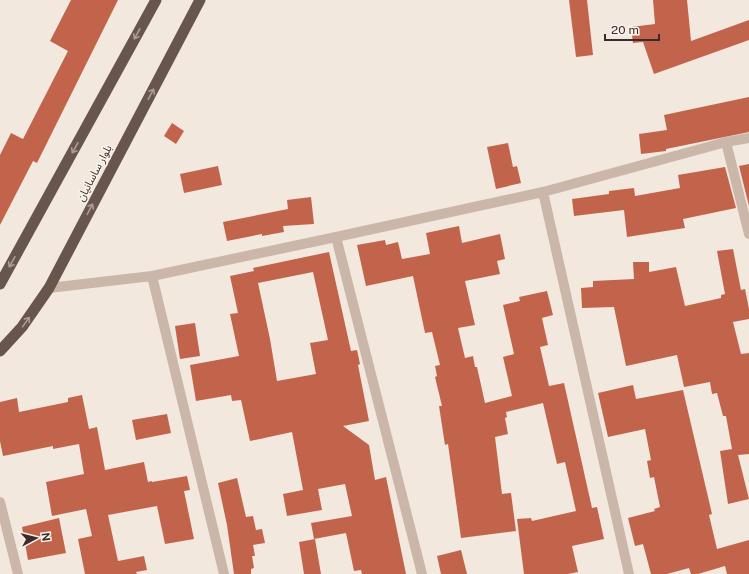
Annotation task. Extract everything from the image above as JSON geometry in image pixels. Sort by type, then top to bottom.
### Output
[{"type":"highway","points":[[0,284],[156,0]]},
{"type":"highway","name":"بلوار ساسانیان","points":[[0,351],[22,327],[49,288],[200,0]]},
{"type":"street","points":[[49,288],[152,276],[336,237],[542,192],[726,142],[749,138]]},
{"type":"street","points":[[726,142],[749,234]]},
{"type":"street","points":[[542,192],[629,574]]},
{"type":"street","points":[[336,237],[422,574]]},
{"type":"street","points":[[152,276],[224,574]]},
{"type":"street","points":[[0,502],[18,574]]},
{"type":"building","points":[[71,0],[118,0],[37,163],[33,161],[0,225],[0,155],[11,133],[23,139],[68,51],[50,41]]},
{"type":"building","points":[[569,0],[587,0],[593,55],[576,57]]},
{"type":"building","points":[[653,0],[687,0],[691,41],[749,20],[749,40],[654,74],[643,42],[633,43],[631,27],[655,24]]},
{"type":"building","points":[[749,97],[749,132],[666,149],[666,151],[641,154],[639,134],[667,130],[664,115]]},
{"type":"building","points":[[172,123],[184,131],[176,144],[164,136]]},
{"type":"building","points":[[508,143],[513,167],[517,166],[521,183],[496,189],[487,147]]},
{"type":"building","points":[[749,164],[749,206],[739,166]]},
{"type":"building","points":[[218,166],[222,185],[184,193],[180,174]]},
{"type":"building","points":[[725,167],[736,208],[683,219],[685,228],[627,237],[624,210],[574,216],[572,199],[609,194],[609,191],[634,188],[635,196],[680,188],[678,175]]},
{"type":"building","points":[[311,197],[314,224],[283,226],[284,232],[262,236],[262,234],[227,241],[223,222],[288,209],[287,200]]},
{"type":"building","points":[[459,226],[462,243],[500,234],[505,259],[497,261],[500,274],[465,281],[475,325],[458,328],[465,358],[473,356],[475,367],[477,367],[485,403],[512,396],[503,357],[514,354],[503,305],[520,301],[519,297],[547,291],[553,315],[542,318],[548,345],[540,347],[549,386],[564,383],[592,508],[597,507],[604,539],[572,546],[578,572],[568,574],[524,574],[517,519],[531,518],[532,521],[576,511],[565,462],[557,464],[543,403],[506,412],[507,417],[505,418],[508,434],[495,437],[502,494],[511,493],[516,531],[461,538],[448,444],[445,445],[439,406],[442,406],[435,377],[437,376],[435,366],[440,365],[432,332],[425,333],[413,276],[366,286],[357,245],[385,240],[386,245],[398,242],[402,259],[430,254],[426,233]]},
{"type":"building","points":[[733,249],[741,290],[745,289],[749,309],[749,319],[733,322],[741,354],[749,353],[749,454],[738,455],[749,499],[728,504],[720,451],[732,449],[726,416],[723,416],[717,393],[712,394],[710,382],[684,387],[677,355],[626,366],[614,307],[582,308],[581,288],[593,287],[593,281],[634,279],[633,262],[649,262],[649,272],[676,267],[685,306],[721,298],[721,295],[725,294],[717,251]]},
{"type":"building","points":[[329,252],[351,351],[357,350],[360,364],[358,365],[369,421],[343,426],[369,445],[375,480],[386,477],[406,574],[362,574],[361,570],[354,571],[346,533],[314,539],[311,523],[352,516],[345,484],[318,489],[322,510],[287,516],[283,494],[303,490],[292,432],[250,441],[241,400],[232,401],[231,395],[196,401],[190,365],[239,356],[230,314],[238,313],[230,276],[254,271],[253,268]],"holes":[[[313,272],[328,340],[310,343],[316,374],[277,381],[258,283]]]},
{"type":"building","points":[[195,323],[200,356],[180,359],[175,326]]},
{"type":"building","points":[[633,385],[636,399],[683,390],[712,514],[709,515],[717,549],[749,540],[749,574],[727,574],[725,566],[698,574],[691,574],[689,568],[667,574],[651,574],[643,544],[635,546],[628,518],[655,511],[654,509],[660,507],[654,477],[650,478],[647,461],[651,460],[645,429],[608,437],[598,393]]},
{"type":"building","points":[[82,395],[89,429],[97,427],[105,470],[144,462],[148,482],[187,476],[190,490],[184,491],[194,539],[165,544],[157,506],[108,515],[118,561],[144,556],[147,570],[136,572],[137,574],[85,574],[78,539],[92,536],[86,509],[52,516],[46,482],[84,474],[79,444],[53,449],[53,446],[3,456],[0,441],[0,402],[17,398],[19,412],[68,402],[68,398]]},
{"type":"building","points":[[167,414],[171,433],[136,440],[132,420]]},
{"type":"building","points":[[237,478],[246,517],[253,516],[256,530],[262,529],[265,543],[253,545],[255,556],[252,556],[254,568],[251,569],[251,574],[234,574],[227,525],[218,483]]},
{"type":"building","points":[[59,518],[66,553],[28,560],[22,527]]},
{"type":"building","points":[[315,539],[321,574],[304,574],[299,542]]},
{"type":"building","points":[[461,550],[467,574],[441,574],[437,556]]}]
